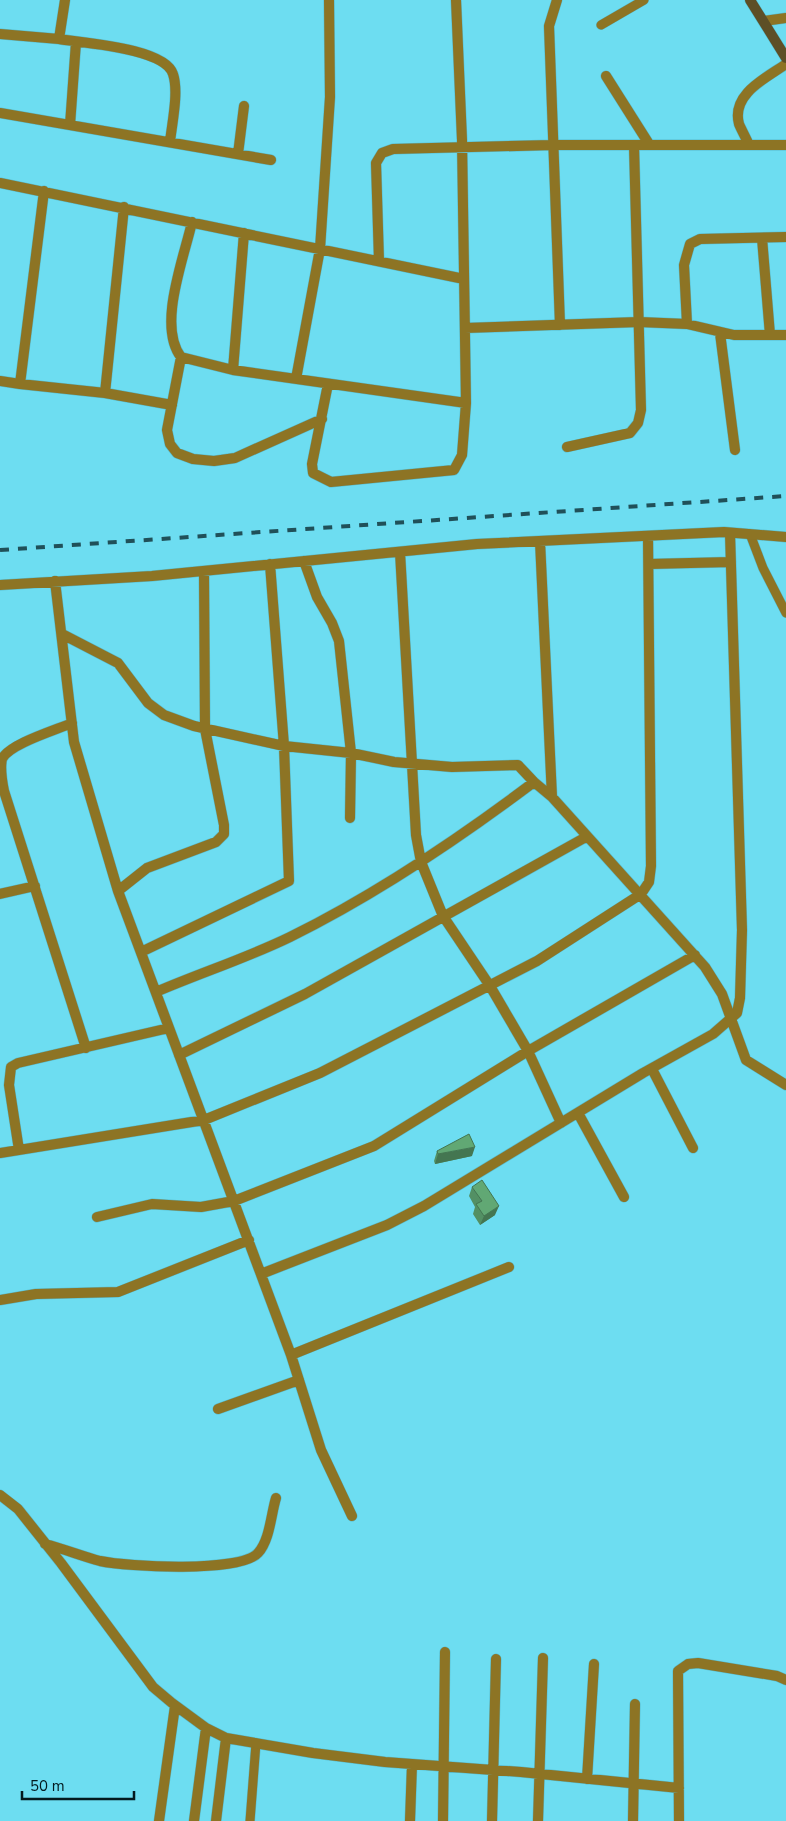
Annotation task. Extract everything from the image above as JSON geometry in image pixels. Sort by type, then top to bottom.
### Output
[{"type":"main road","points":[[750,0],[786,58]]},
{"type":"street","points":[[59,39],[65,0]]},
{"type":"street","points":[[296,379],[320,249],[330,97],[329,0]]},
{"type":"street","points":[[328,384],[312,464],[314,473],[322,479],[331,482],[454,470],[462,455],[466,403],[462,148],[456,0]]},
{"type":"street","points":[[557,0],[549,26],[560,325]]},
{"type":"street","points":[[764,21],[786,18]]},
{"type":"street","points":[[0,34],[59,39],[148,54],[166,64],[173,73],[174,102],[170,142]]},
{"type":"street","points":[[70,125],[76,42]]},
{"type":"street","points":[[749,145],[739,123],[738,110],[741,101],[748,90],[786,64]]},
{"type":"street","points":[[606,76],[649,144]]},
{"type":"street","points":[[238,154],[244,106]]},
{"type":"street","points":[[0,113],[271,160]]},
{"type":"street","points":[[568,447],[630,433],[638,423],[641,410],[634,144]]},
{"type":"street","points":[[379,261],[376,163],[382,154],[393,150],[553,145],[786,145]]},
{"type":"street","points":[[0,182],[464,279]]},
{"type":"street","points":[[20,384],[44,191]]},
{"type":"street","points":[[105,393],[124,207]]},
{"type":"street","points":[[192,222],[173,303],[171,320],[174,349],[180,358],[167,430],[170,444],[177,453],[193,458],[214,461],[235,458],[322,419]]},
{"type":"street","points":[[233,370],[244,233]]},
{"type":"street","points":[[687,324],[684,265],[690,244],[700,239],[786,237]]},
{"type":"street","points":[[762,238],[770,335]]},
{"type":"street","points":[[465,328],[639,322],[687,324],[720,333],[786,335]]},
{"type":"street","points":[[720,333],[735,450]]},
{"type":"street","points":[[180,358],[233,370],[466,403]]},
{"type":"street","points":[[0,381],[105,393],[172,405]]},
{"type":"street","points":[[261,1274],[394,1221],[469,1180],[578,1113],[713,1034],[731,1020],[736,1013],[740,998],[742,930],[730,533]]},
{"type":"street","points":[[0,585],[204,571],[477,544],[730,533],[786,537]]},
{"type":"street","points":[[0,1153],[204,1120],[320,1073],[490,986],[537,961],[641,894],[649,882],[651,866],[648,536]]},
{"type":"street","points":[[540,541],[552,797]]},
{"type":"street","points":[[400,552],[414,764],[416,835],[421,862],[443,916],[490,986],[528,1051],[561,1124]]},
{"type":"street","points":[[304,561],[317,598],[332,623],[339,641],[351,753],[350,818]]},
{"type":"street","points":[[648,564],[731,562]]},
{"type":"street","points":[[141,952],[289,881],[284,746],[270,564]]},
{"type":"street","points":[[118,891],[148,868],[216,842],[224,834],[224,825],[205,729],[204,571]]},
{"type":"street","points":[[55,581],[74,742],[118,891],[291,1354],[321,1450],[352,1516]]},
{"type":"street","points":[[62,634],[118,663],[148,703],[164,715],[205,729],[284,746],[351,753],[414,764],[452,767],[518,765],[552,797],[586,837],[641,894],[695,955],[722,994],[746,1060],[786,1085]]},
{"type":"street","points":[[72,723],[11,749],[2,759],[1,773],[4,791],[86,1048]]},
{"type":"street","points":[[156,992],[288,938],[342,910],[421,862],[478,824],[534,782]]},
{"type":"street","points":[[179,1055],[306,994],[586,837]]},
{"type":"street","points":[[0,894],[35,886]]},
{"type":"street","points":[[97,1217],[152,1204],[201,1207],[234,1202],[374,1146],[528,1051],[695,955]]},
{"type":"street","points":[[19,1150],[9,1085],[11,1067],[18,1063],[170,1028]]},
{"type":"street","points":[[652,1069],[693,1148]]},
{"type":"street","points":[[578,1113],[624,1197]]},
{"type":"street","points":[[0,1300],[36,1294],[118,1292],[249,1240]]},
{"type":"street","points":[[291,1354],[509,1267]]},
{"type":"street","points":[[218,1409],[299,1380]]},
{"type":"street","points":[[0,1495],[18,1509],[153,1686],[175,1706],[206,1728],[226,1738],[313,1753],[412,1764],[679,1788]]},
{"type":"street","points":[[45,1544],[101,1561],[167,1567],[226,1565],[248,1560],[258,1553],[264,1542],[276,1498]]},
{"type":"street","points":[[443,1821],[445,1652]]},
{"type":"street","points":[[538,1821],[543,1658]]},
{"type":"street","points":[[492,1821],[496,1659]]},
{"type":"street","points":[[679,1821],[678,1671],[688,1664],[698,1663],[777,1676],[786,1680]]},
{"type":"street","points":[[587,1779],[594,1664]]},
{"type":"street","points":[[633,1821],[635,1704]]},
{"type":"street","points":[[159,1821],[175,1706]]},
{"type":"street","points":[[194,1821],[206,1728]]},
{"type":"street","points":[[216,1821],[226,1738]]},
{"type":"street","points":[[410,1821],[412,1764]]},
{"type":"lane","points":[[601,25],[644,0]]},
{"type":"lane","points":[[750,534],[763,568],[786,613]]},
{"type":"lane","points":[[250,1821],[256,1743]]},
{"type":"building","points":[[469,1134],[475,1147],[438,1154],[437,1151]]},
{"type":"building","points":[[482,1180],[499,1206],[484,1216],[476,1204],[482,1201],[472,1187]]},
{"type":"railway","points":[[0,550],[786,496]]}]
